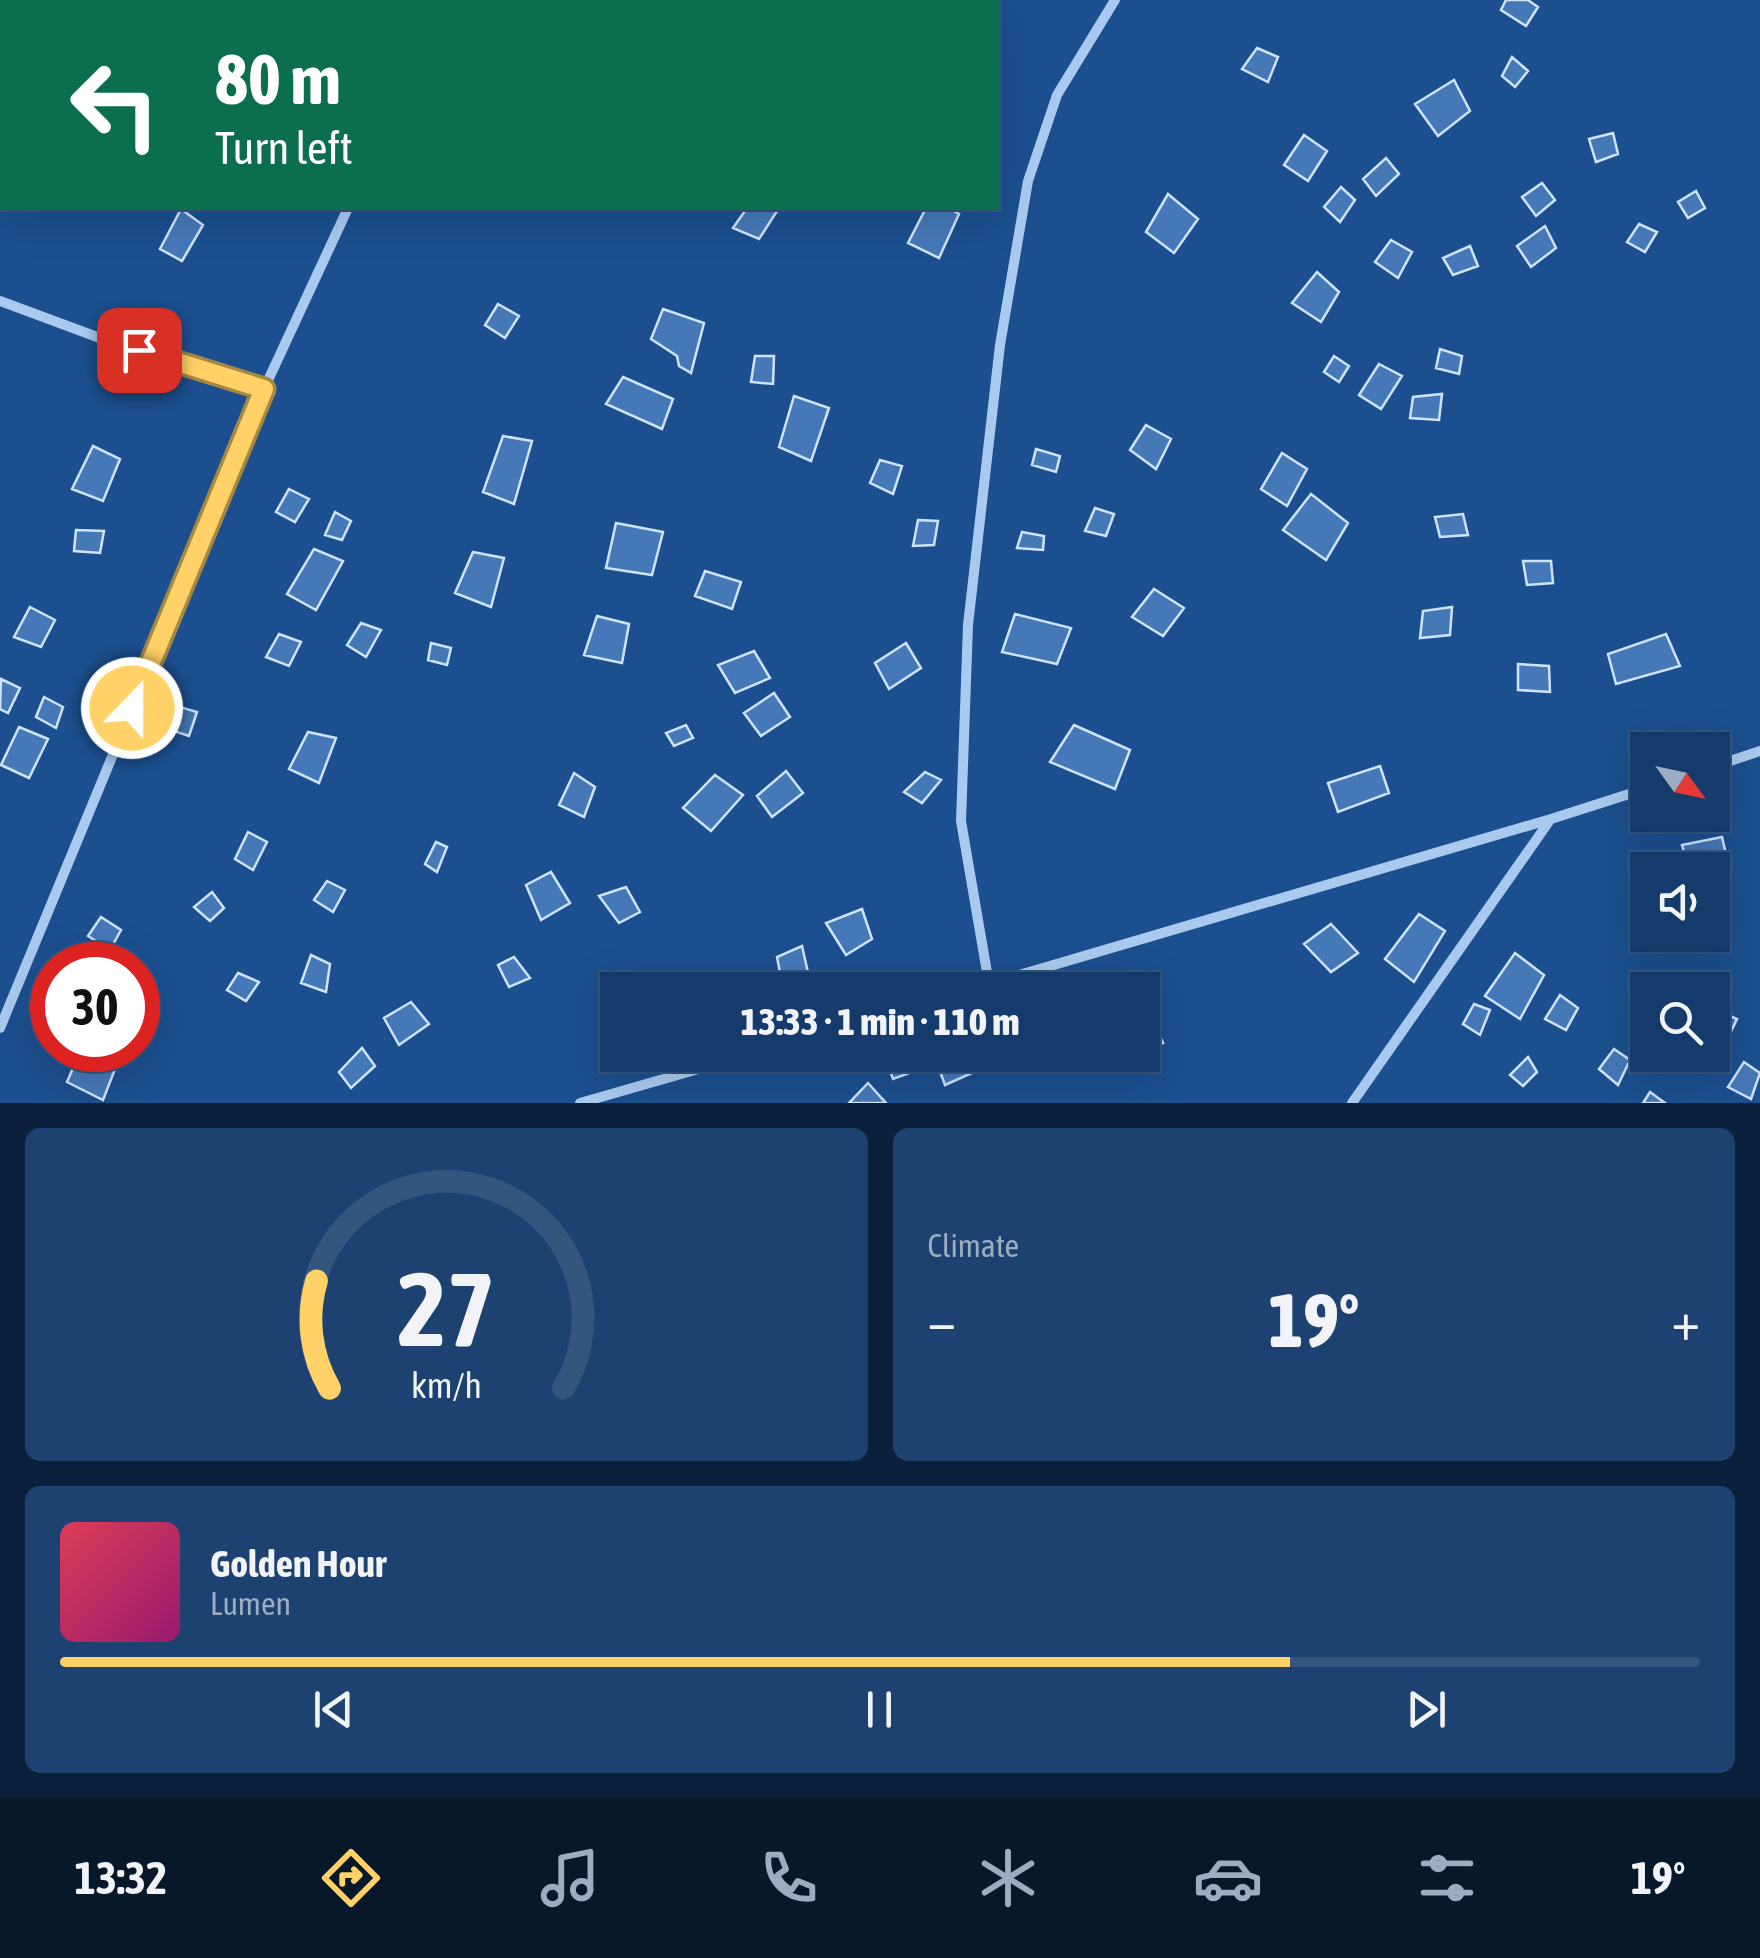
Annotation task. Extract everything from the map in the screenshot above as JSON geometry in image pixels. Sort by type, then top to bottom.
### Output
[{"type":"street","points":[[987,972],[961,822],[968,625],[1000,345],[1028,181],[1057,95],[1114,0]]},
{"type":"street","points":[[0,1028],[264,389],[347,210]]},
{"type":"street","points":[[0,301],[108,341],[264,389]]},
{"type":"street","points":[[1730,761],[1760,752]]},
{"type":"street","points":[[1030,972],[1630,794]]},
{"type":"street","points":[[1352,1103],[1551,819]]},
{"type":"street","points":[[580,1103],[688,1072]]},
{"type":"building","points":[[1506,0],[1528,0],[1538,7],[1526,26],[1501,10]]},
{"type":"building","points":[[1257,48],[1278,57],[1268,82],[1242,69]]},
{"type":"building","points":[[1512,57],[1528,71],[1515,87],[1502,76]]},
{"type":"building","points":[[1454,80],[1470,111],[1438,136],[1415,104]]},
{"type":"building","points":[[1613,133],[1618,154],[1596,162],[1589,139]]},
{"type":"building","points":[[1304,135],[1327,151],[1308,181],[1284,165]]},
{"type":"building","points":[[1386,158],[1399,174],[1376,196],[1363,179]]},
{"type":"building","points":[[1542,183],[1555,200],[1536,216],[1522,197]]},
{"type":"building","points":[[1341,187],[1355,200],[1340,222],[1324,207]]},
{"type":"building","points":[[1696,191],[1705,208],[1688,218],[1678,202]]},
{"type":"building","points":[[1168,194],[1198,219],[1174,253],[1146,232]]},
{"type":"building","points":[[180,210],[203,225],[182,261],[160,249]]},
{"type":"building","points":[[746,210],[778,210],[759,239],[733,228]]},
{"type":"building","points":[[925,210],[952,210],[959,214],[939,258],[908,243]]},
{"type":"building","points":[[1639,224],[1657,232],[1645,252],[1627,242]]},
{"type":"building","points":[[1545,226],[1556,248],[1531,267],[1517,246]]},
{"type":"building","points":[[1391,240],[1412,252],[1398,278],[1375,262]]},
{"type":"building","points":[[1470,246],[1478,266],[1453,275],[1443,258]]},
{"type":"building","points":[[1317,272],[1339,292],[1321,322],[1292,303]]},
{"type":"building","points":[[498,304],[519,316],[505,338],[485,325]]},
{"type":"building","points":[[663,309],[704,323],[691,373],[679,366],[677,356],[651,339]]},
{"type":"building","points":[[1440,349],[1462,356],[1459,374],[1436,368]]},
{"type":"building","points":[[755,356],[774,356],[773,384],[751,382]]},
{"type":"building","points":[[1334,356],[1349,366],[1339,382],[1324,372]]},
{"type":"building","points":[[1379,364],[1402,376],[1381,409],[1359,395]]},
{"type":"building","points":[[623,377],[673,399],[662,429],[606,404]]},
{"type":"building","points":[[1442,394],[1439,420],[1410,418],[1413,397]]},
{"type":"building","points":[[794,396],[829,408],[811,461],[779,447]]},
{"type":"building","points":[[1146,425],[1171,439],[1156,469],[1130,450]]},
{"type":"building","points":[[503,436],[532,441],[514,504],[483,492]]},
{"type":"building","points":[[93,446],[120,459],[103,501],[72,489]]},
{"type":"building","points":[[1036,449],[1060,456],[1056,472],[1032,465]]},
{"type":"building","points":[[1282,453],[1307,469],[1287,506],[1261,489]]},
{"type":"building","points":[[880,460],[902,466],[893,494],[870,483]]},
{"type":"building","points":[[289,489],[309,499],[295,522],[276,512]]},
{"type":"building","points":[[1311,494],[1348,523],[1326,560],[1283,530]]},
{"type":"building","points":[[1095,508],[1114,514],[1106,536],[1085,531]]},
{"type":"building","points":[[335,512],[351,521],[342,540],[325,535]]},
{"type":"building","points":[[1463,514],[1468,535],[1440,537],[1435,517]]},
{"type":"building","points":[[918,520],[938,521],[934,545],[913,546]]},
{"type":"building","points":[[616,523],[663,532],[652,575],[606,568]]},
{"type":"building","points":[[76,530],[104,531],[100,553],[74,551]]},
{"type":"building","points":[[1022,532],[1044,536],[1043,550],[1017,548]]},
{"type":"building","points":[[314,549],[343,561],[316,610],[287,594]]},
{"type":"building","points":[[473,552],[504,558],[491,607],[455,593]]},
{"type":"building","points":[[1523,561],[1551,561],[1553,583],[1527,585]]},
{"type":"building","points":[[705,571],[741,582],[732,609],[695,596]]},
{"type":"building","points":[[1154,589],[1184,608],[1163,636],[1132,617]]},
{"type":"building","points":[[30,607],[55,620],[41,647],[14,637]]},
{"type":"building","points":[[1452,607],[1450,635],[1420,638],[1423,611]]},
{"type":"building","points":[[1015,614],[1071,628],[1057,664],[1002,652]]},
{"type":"building","points":[[597,616],[629,624],[622,663],[584,655]]},
{"type":"building","points":[[361,623],[381,630],[366,657],[347,645]]},
{"type":"building","points":[[279,634],[301,642],[289,666],[266,657]]},
{"type":"building","points":[[1666,634],[1680,666],[1616,684],[1608,654]]},
{"type":"building","points":[[431,643],[451,648],[447,665],[428,660]]},
{"type":"building","points":[[906,643],[921,668],[889,689],[875,663]]},
{"type":"building","points":[[754,651],[770,678],[735,693],[718,665]]},
{"type":"building","points":[[1518,664],[1549,666],[1550,692],[1518,690]]},
{"type":"building","points":[[1,679],[20,688],[8,713],[0,709]]},
{"type":"building","points":[[774,693],[790,717],[761,736],[744,713]]},
{"type":"building","points":[[44,697],[63,707],[56,728],[36,717]]},
{"type":"building","points":[[163,702],[197,712],[189,736],[152,724]]},
{"type":"building","points":[[686,725],[693,738],[674,746],[666,733]]},
{"type":"building","points":[[1074,725],[1130,750],[1115,789],[1050,762]]},
{"type":"building","points":[[19,727],[48,739],[29,778],[1,765]]},
{"type":"building","points":[[308,732],[336,738],[319,783],[289,769]]},
{"type":"building","points":[[1380,766],[1389,793],[1338,812],[1328,783]]},
{"type":"building","points":[[786,771],[803,793],[772,817],[757,796]]},
{"type":"building","points":[[925,772],[941,780],[922,803],[904,792]]},
{"type":"building","points":[[574,773],[595,787],[584,817],[559,805]]},
{"type":"building","points":[[715,775],[743,795],[711,831],[683,808]]},
{"type":"building","points":[[248,832],[267,842],[253,870],[235,859]]},
{"type":"building","points":[[1722,837],[1725,852],[1684,852],[1682,845]]},
{"type":"building","points":[[436,842],[447,847],[437,872],[425,864]]},
{"type":"building","points":[[551,872],[570,903],[541,920],[526,885]]},
{"type":"building","points":[[327,881],[345,890],[333,912],[314,900]]},
{"type":"building","points":[[626,887],[640,912],[619,923],[599,896]]},
{"type":"building","points":[[212,892],[224,908],[210,921],[194,907]]},
{"type":"building","points":[[862,909],[872,939],[846,955],[826,923]]},
{"type":"building","points":[[1419,914],[1445,931],[1414,982],[1385,959]]},
{"type":"building","points":[[101,917],[121,930],[114,942],[97,942],[88,936]]},
{"type":"building","points":[[1331,924],[1358,953],[1331,972],[1304,944]]},
{"type":"building","points":[[802,946],[808,972],[780,972],[777,957]]},
{"type":"building","points":[[1515,953],[1544,975],[1520,1019],[1485,996]]},
{"type":"building","points":[[311,955],[330,964],[326,992],[301,983]]},
{"type":"building","points":[[514,957],[530,978],[509,987],[498,965]]},
{"type":"building","points":[[238,973],[259,982],[246,1001],[227,990]]},
{"type":"building","points":[[1560,995],[1578,1008],[1566,1030],[1545,1019]]},
{"type":"building","points":[[411,1002],[429,1024],[399,1045],[384,1018]]},
{"type":"building","points":[[1474,1004],[1490,1010],[1480,1035],[1463,1024]]},
{"type":"building","points":[[362,1048],[375,1066],[351,1088],[339,1072]]},
{"type":"building","points":[[1614,1049],[1630,1060],[1618,1085],[1599,1069]]},
{"type":"building","points":[[1528,1057],[1537,1072],[1523,1086],[1510,1075]]},
{"type":"building","points":[[1744,1062],[1760,1073],[1751,1099],[1728,1087]]},
{"type":"building","points":[[71,1072],[114,1072],[103,1100],[67,1082]]},
{"type":"building","points":[[890,1072],[912,1072],[893,1079]]},
{"type":"building","points":[[940,1072],[974,1072],[945,1085]]},
{"type":"building","points":[[868,1083],[886,1103],[849,1103]]},
{"type":"building","points":[[1650,1092],[1665,1103],[1643,1103]]},
{"type":"route","points":[[132,708],[264,389],[139,350]]}]
